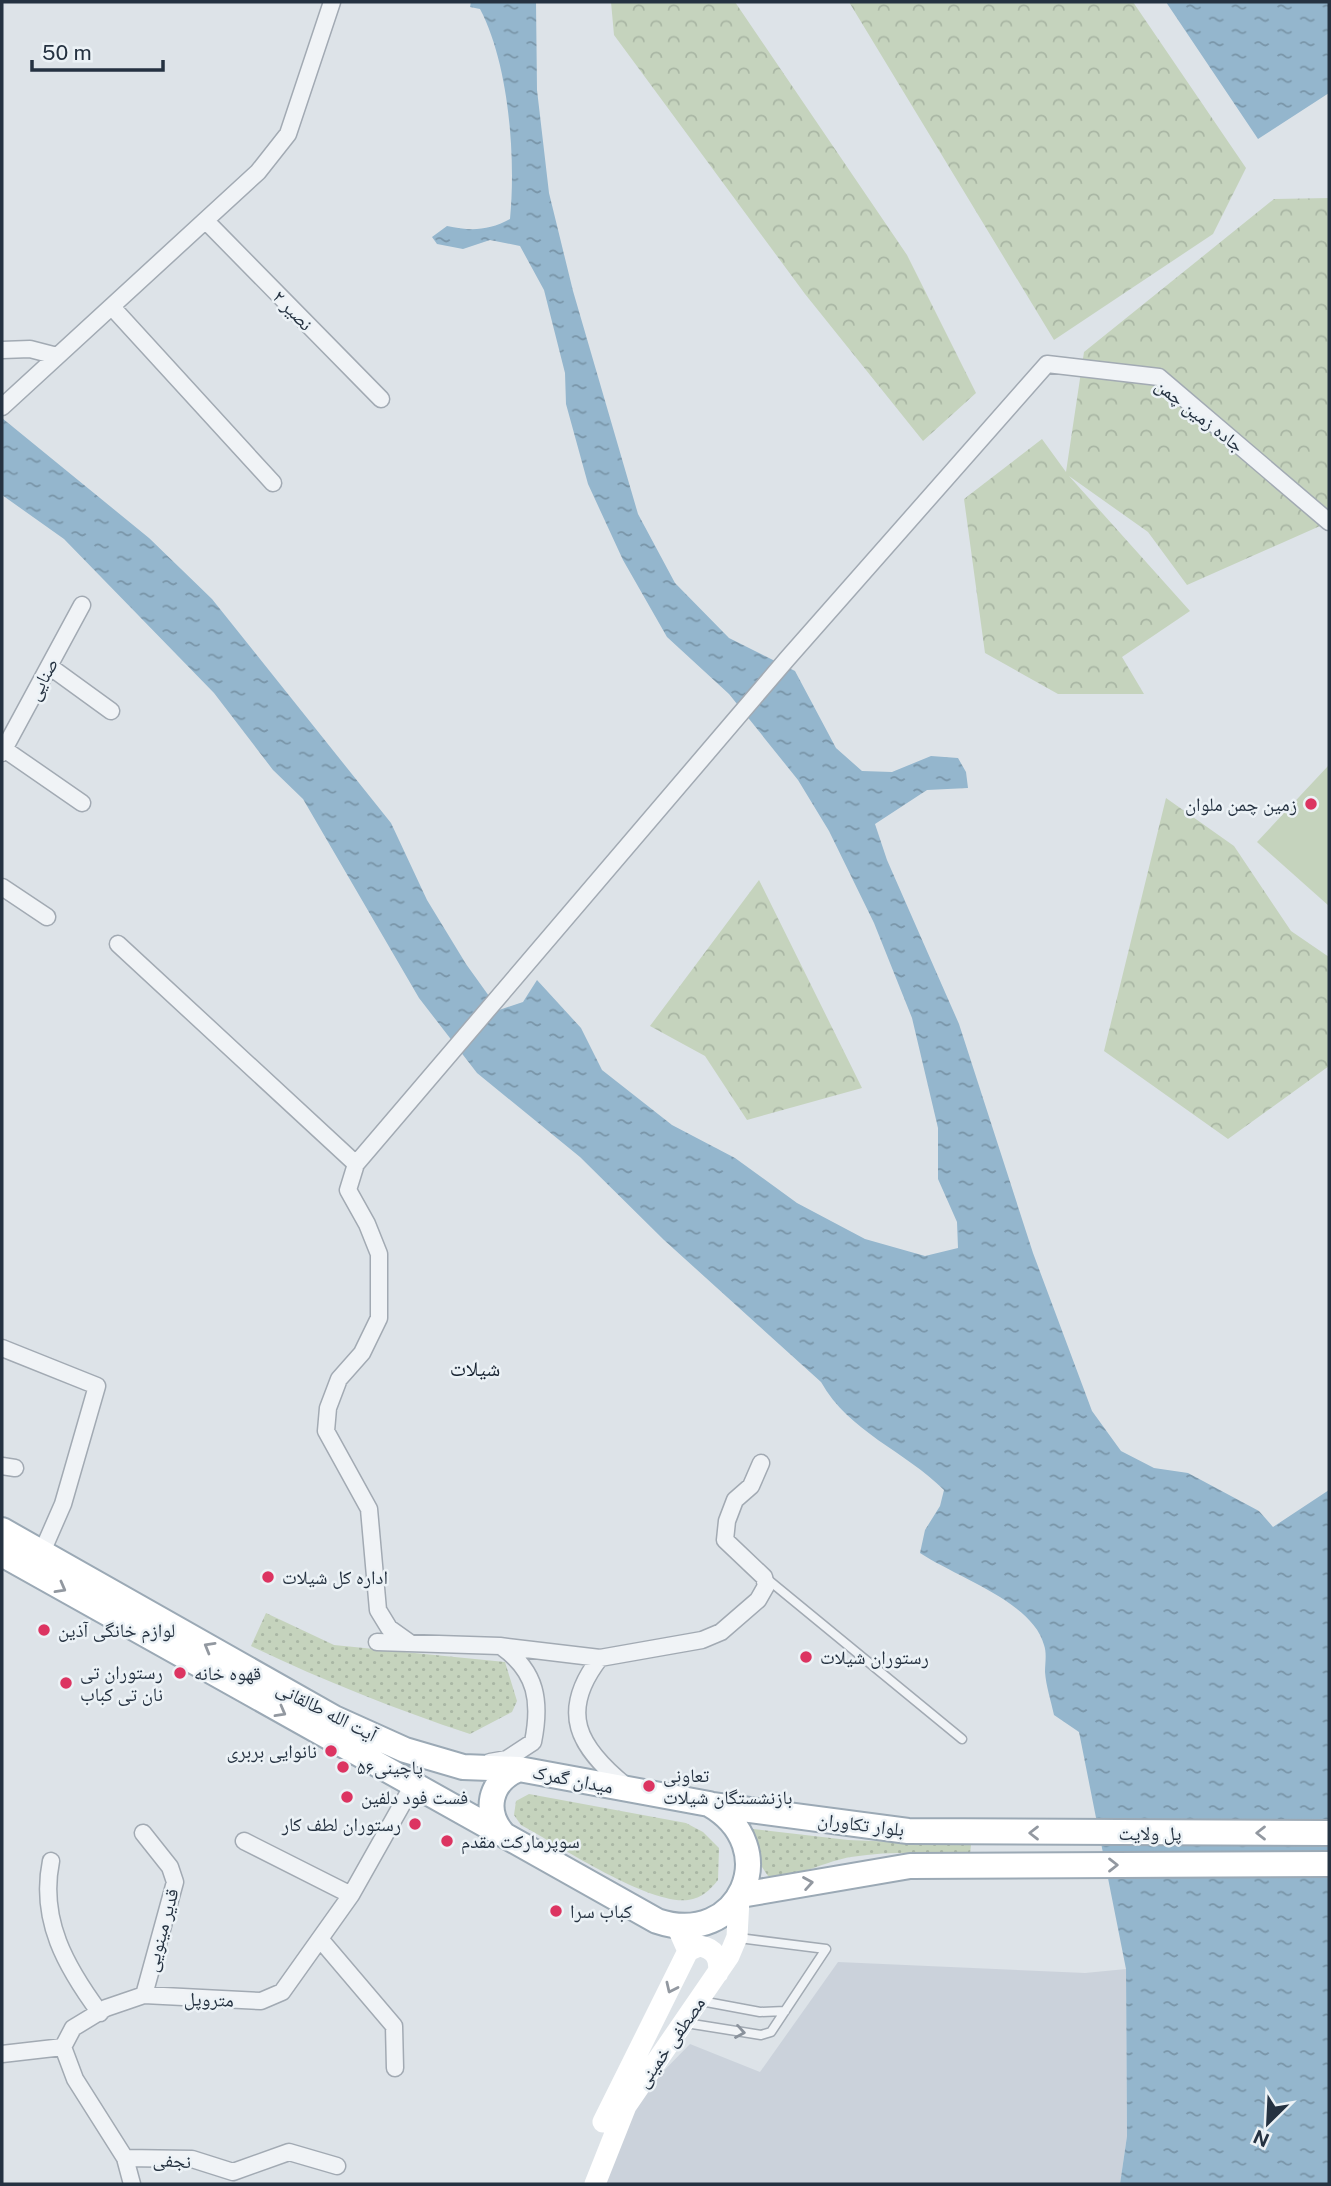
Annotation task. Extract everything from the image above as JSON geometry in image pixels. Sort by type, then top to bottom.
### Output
[{"type":"main road","name":"آیت الله طالقانی","points":[[2,1530],[334,1718],[435,1760],[463,1767],[519,1769]]},
{"type":"main road","name":"آیت الله طالقانی","points":[[2,1554],[504,1835]]},
{"type":"main road","points":[[435,1760],[466,1786],[465,1798],[452,1804]]},
{"type":"main road","name":"میدان گمرک","points":[[504,1835],[491,1811],[493,1793],[503,1778],[519,1769],[709,1804],[734,1823],[745,1844],[749,1867],[740,1897]]},
{"type":"main road","name":"بلوار تکاوران","points":[[709,1804],[908,1831],[971,1833]]},
{"type":"main road","name":"پل ولایت","points":[[971,1833],[1329,1833]]},
{"type":"main road","points":[[504,1835],[657,1921],[677,1926],[703,1925],[718,1918],[740,1897]]},
{"type":"main road","name":"پل ولایت","points":[[971,1866],[1329,1864]]},
{"type":"main road","name":"بلوار تکاوران","points":[[740,1897],[910,1866],[971,1866]]},
{"type":"main road","name":"مصطفی خمینی","points":[[595,2184],[626,2106],[718,1973],[737,1937],[740,1897]]},
{"type":"main road","points":[[677,1926],[688,1951],[699,1946],[711,1950],[719,1960],[718,1973]]},
{"type":"main road","name":"مصطفی خمینی","points":[[581,2184],[599,2131],[624,2075],[657,2017],[688,1951]]},
{"type":"street","points":[[3,407],[258,172],[288,134],[332,2]]},
{"type":"street","name":"نصیر ۲","points":[[206,221],[381,399]]},
{"type":"street","points":[[112,307],[273,483]]},
{"type":"street","points":[[2,349],[30,349],[57,356]]},
{"type":"street","name":"جاده زمین چمن","points":[[356,1164],[500,992],[787,659],[1048,364],[1159,377],[1329,522]]},
{"type":"street","name":"صنایی","points":[[3,751],[82,605]]},
{"type":"street","points":[[48,666],[111,711]]},
{"type":"street","points":[[3,751],[82,803]]},
{"type":"street","points":[[2,887],[47,917]]},
{"type":"street","points":[[118,944],[356,1164],[348,1190],[367,1224],[379,1254],[379,1318],[362,1353],[339,1379],[328,1408],[326,1431],[369,1509],[378,1610],[389,1628],[410,1643]]},
{"type":"street","points":[[2,1348],[97,1386],[64,1504],[42,1552]]},
{"type":"street","points":[[377,1642],[500,1646],[600,1658],[702,1640],[721,1632],[758,1601],[766,1586],[764,1577],[725,1540],[727,1521],[735,1500],[751,1486],[761,1463]]},
{"type":"street","points":[[463,1767],[507,1759],[533,1742],[538,1717],[533,1681],[514,1656],[500,1646]]},
{"type":"street","points":[[600,1658],[579,1691],[578,1726],[587,1748],[631,1790]]},
{"type":"street","name":"متروپل","points":[[63,2047],[73,2028],[100,2013],[144,1995],[261,2001],[282,1992],[351,1895],[413,1785]]},
{"type":"street","name":"قدیر مینویی","points":[[144,1833],[170,1867],[175,1882],[144,1995]]},
{"type":"street","points":[[244,1841],[351,1895]]},
{"type":"street","points":[[51,1861],[47,1882],[57,1940],[71,1973],[100,2013]]},
{"type":"street","points":[[320,1939],[394,2026],[395,2068]]},
{"type":"street","points":[[2,2053],[63,2047],[75,2079],[125,2158],[132,2184]]},
{"type":"street","name":"نجفی","points":[[125,2158],[192,2160],[233,2172],[289,2152],[337,2166]]},
{"type":"lane","points":[[764,1577],[962,1739]]},
{"type":"lane","points":[[683,2022],[761,2035],[771,2032],[826,1949],[737,1937]]},
{"type":"lane","points":[[699,2000],[760,2012],[785,2011]]},
{"type":"shaded area","points":[[838,1962],[1085,1973],[1126,1969],[1127,2136],[1120,2184],[603,2184],[640,2095],[690,2044],[760,2072]]},
{"type":"green space","points":[[611,2],[735,2],[907,255],[976,393],[923,441],[805,294],[614,35]]},
{"type":"green space","points":[[849,2],[1133,2],[1246,168],[1213,234],[1054,340]]},
{"type":"green space","points":[[1329,198],[1329,522],[1187,585],[1148,532],[1069,476],[1190,611],[1122,657],[1144,694],[1058,694],[985,653],[964,499],[1042,439],[1066,472],[1084,352],[1274,199]]},
{"type":"green space","name":"زمین چمن ملوان","points":[[1329,765],[1329,906],[1257,842]]},
{"type":"green space","points":[[1166,798],[1234,846],[1291,931],[1329,957],[1329,1066],[1228,1139],[1104,1051]]},
{"type":"green space","points":[[759,880],[862,1088],[747,1120],[705,1056],[650,1026]]},
{"type":"green space","points":[[266,1613],[334,1645],[505,1662],[517,1701],[512,1712],[470,1734],[386,1704],[251,1646]]},
{"type":"green space","points":[[529,1794],[686,1823],[703,1832],[719,1848],[718,1880],[705,1893],[688,1900],[671,1899],[627,1884],[521,1825],[514,1815],[516,1801]]},
{"type":"green space","points":[[745,1828],[848,1840],[971,1845],[970,1854],[866,1855],[841,1859],[798,1873],[768,1876],[756,1858]]},
{"type":"water","points":[[471,2],[536,2],[537,90],[549,193],[573,291],[638,514],[675,583],[729,638],[795,671],[836,748],[862,771],[892,772],[931,756],[958,758],[966,772],[968,788],[927,790],[875,824],[887,860],[959,1024],[1033,1253],[1092,1411],[1121,1451],[1154,1468],[1188,1473],[1259,1511],[1273,1527],[1329,1490],[1329,2184],[1120,2184],[1127,2136],[1126,1969],[1079,1732],[1054,1715],[1045,1672],[1045,1648],[1037,1630],[1009,1603],[920,1553],[925,1530],[940,1506],[944,1490],[929,1476],[862,1428],[833,1399],[821,1382],[664,1240],[580,1157],[477,1073],[419,998],[303,799],[273,770],[214,693],[64,539],[2,495],[2,418],[149,538],[212,599],[391,823],[427,900],[466,964],[499,1010],[523,1002],[537,980],[581,1028],[602,1070],[672,1125],[735,1158],[797,1203],[865,1239],[925,1256],[958,1248],[957,1222],[938,1179],[938,1128],[912,1018],[874,923],[829,831],[798,780],[729,694],[667,637],[623,560],[588,484],[566,404],[565,373],[544,290],[520,246],[490,240],[463,249],[437,244],[432,237],[447,226],[479,229],[510,219],[511,140],[504,84],[490,31],[480,9],[470,7]]},
{"type":"water","points":[[1166,2],[1329,2],[1329,93],[1258,139]]},
{"type":"place","name":"زمین چمن ملوان","points":[[1311,804]]},
{"type":"place","name":"اداره کل شیلات","points":[[268,1577]]},
{"type":"place","name":"لوازم خانگی آذین","points":[[44,1630]]},
{"type":"place","name":"رستوران شیلات","points":[[806,1657]]},
{"type":"place","name":"قهوه خانه","points":[[180,1673]]},
{"type":"place","name":"رستوران تی نان تی کباب","points":[[66,1683]]},
{"type":"place","name":"نانوایی بربری","points":[[331,1751]]},
{"type":"place","name":"پاچینی۵۶","points":[[343,1767]]},
{"type":"place","name":"تعاونی بازنشستگان شیلات","points":[[649,1786]]},
{"type":"place","name":"فست فود دلفین","points":[[347,1797]]},
{"type":"place","name":"رستوران لطف کار","points":[[415,1824]]},
{"type":"place","name":"سوپرمارکت مقدم","points":[[447,1841]]},
{"type":"place","name":"کباب سرا","points":[[556,1911]]},
{"type":"district","name":"شیلات","points":[[475,1368]]}]
